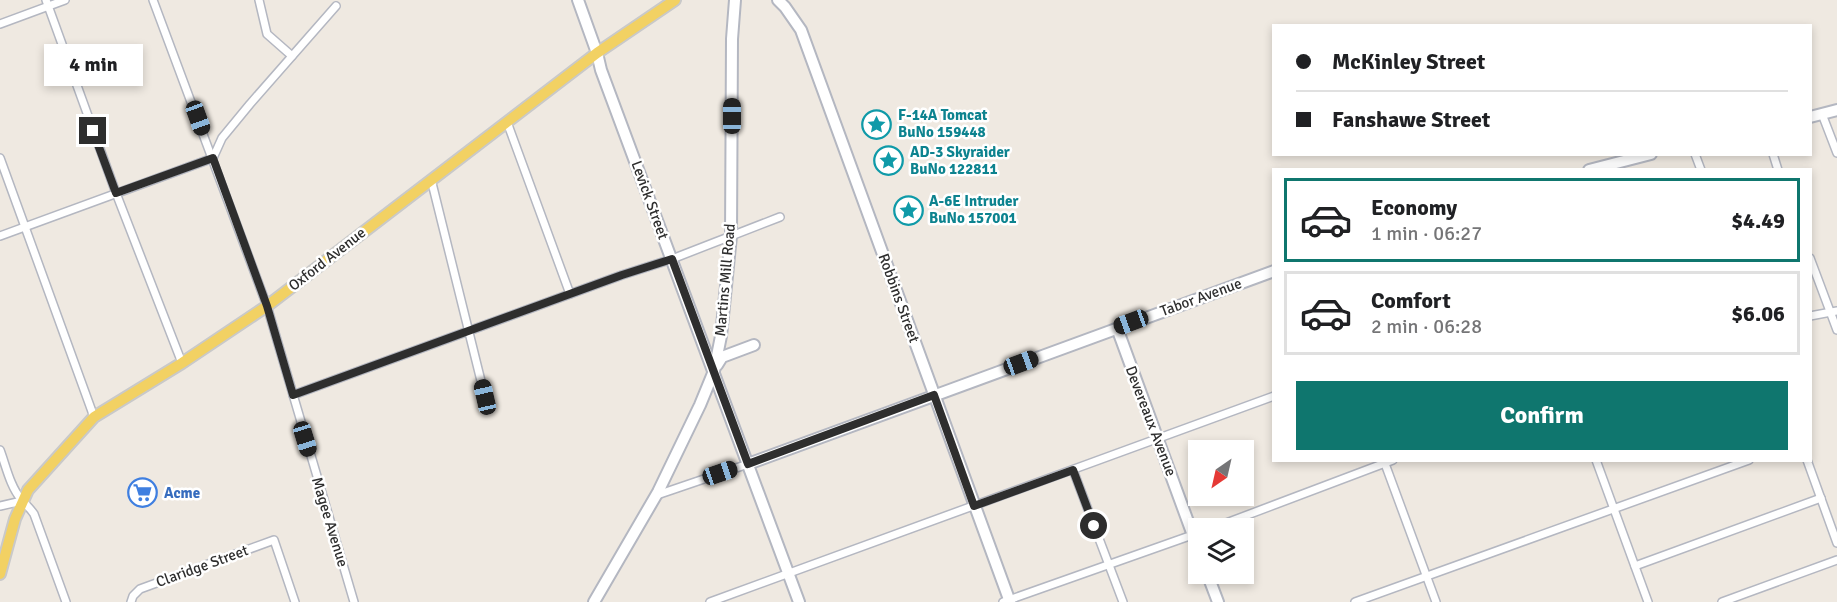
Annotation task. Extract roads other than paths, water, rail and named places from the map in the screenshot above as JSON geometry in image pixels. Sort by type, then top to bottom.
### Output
[{"type":"main road","name":"Oxford Avenue","points":[[0,574],[22,501],[34,481],[94,417],[182,363],[267,306],[597,53],[675,0]]},
{"type":"street","points":[[0,24],[47,3],[65,0]]},
{"type":"street","name":"Magee Avenue","points":[[153,0],[267,306],[354,602]]},
{"type":"street","points":[[258,0],[267,34],[292,56]]},
{"type":"street","name":"Levick Street","points":[[578,0],[601,70],[799,602]]},
{"type":"street","name":"Martins Mill Road","points":[[594,602],[656,496],[714,372],[721,336],[730,236],[732,39],[735,0]]},
{"type":"street","name":"Robbins Street","points":[[778,0],[803,36],[1007,601]]},
{"type":"street","points":[[47,3],[116,193],[182,363]]},
{"type":"street","points":[[0,236],[213,158],[222,138],[336,6]]},
{"type":"street","points":[[1812,116],[1837,110]]},
{"type":"street","points":[[1822,114],[1837,153]]},
{"type":"street","points":[[507,122],[570,294]]},
{"type":"street","points":[[1596,168],[1643,156]]},
{"type":"street","points":[[0,158],[94,417]]},
{"type":"street","points":[[431,179],[485,397]]},
{"type":"street","points":[[293,395],[672,259],[780,217]]},
{"type":"street","points":[[1812,262],[1834,311],[1837,330]]},
{"type":"street","name":"Tabor Avenue","points":[[656,496],[1272,272]]},
{"type":"street","points":[[1812,316],[1834,311]]},
{"type":"street","name":"Devereaux Avenue","points":[[1116,327],[1190,518]]},
{"type":"street","points":[[714,372],[722,357],[754,345]]},
{"type":"street","points":[[710,602],[1272,397]]},
{"type":"street","points":[[0,450],[13,485],[33,514],[66,602]]},
{"type":"street","points":[[1239,518],[1384,462]]},
{"type":"street","points":[[1387,462],[1436,602]]},
{"type":"street","points":[[1597,462],[1648,602]]},
{"type":"street","points":[[1355,602],[1743,462]]},
{"type":"street","points":[[1808,462],[1837,543]]},
{"type":"street","points":[[1073,470],[1123,602]]},
{"type":"street","points":[[1635,566],[1821,498]]},
{"type":"street","points":[[0,506],[22,501]]},
{"type":"street","points":[[1007,601],[1188,537]]},
{"type":"street","name":"Claridge Street","points":[[132,599],[140,589],[274,540],[295,602]]},
{"type":"street","points":[[1722,602],[1837,560]]},
{"type":"street","points":[[1211,584],[1218,602]]},
{"type":"place","name":"F-14A Tomcat BuNo 159448","points":[[877,124]]},
{"type":"place","name":"AD-3 Skyraider BuNo 122811","points":[[889,161]]},
{"type":"place","name":"A-6E Intruder BuNo 157001","points":[[908,210]]},
{"type":"place","name":"Acme","points":[[143,493]]}]
